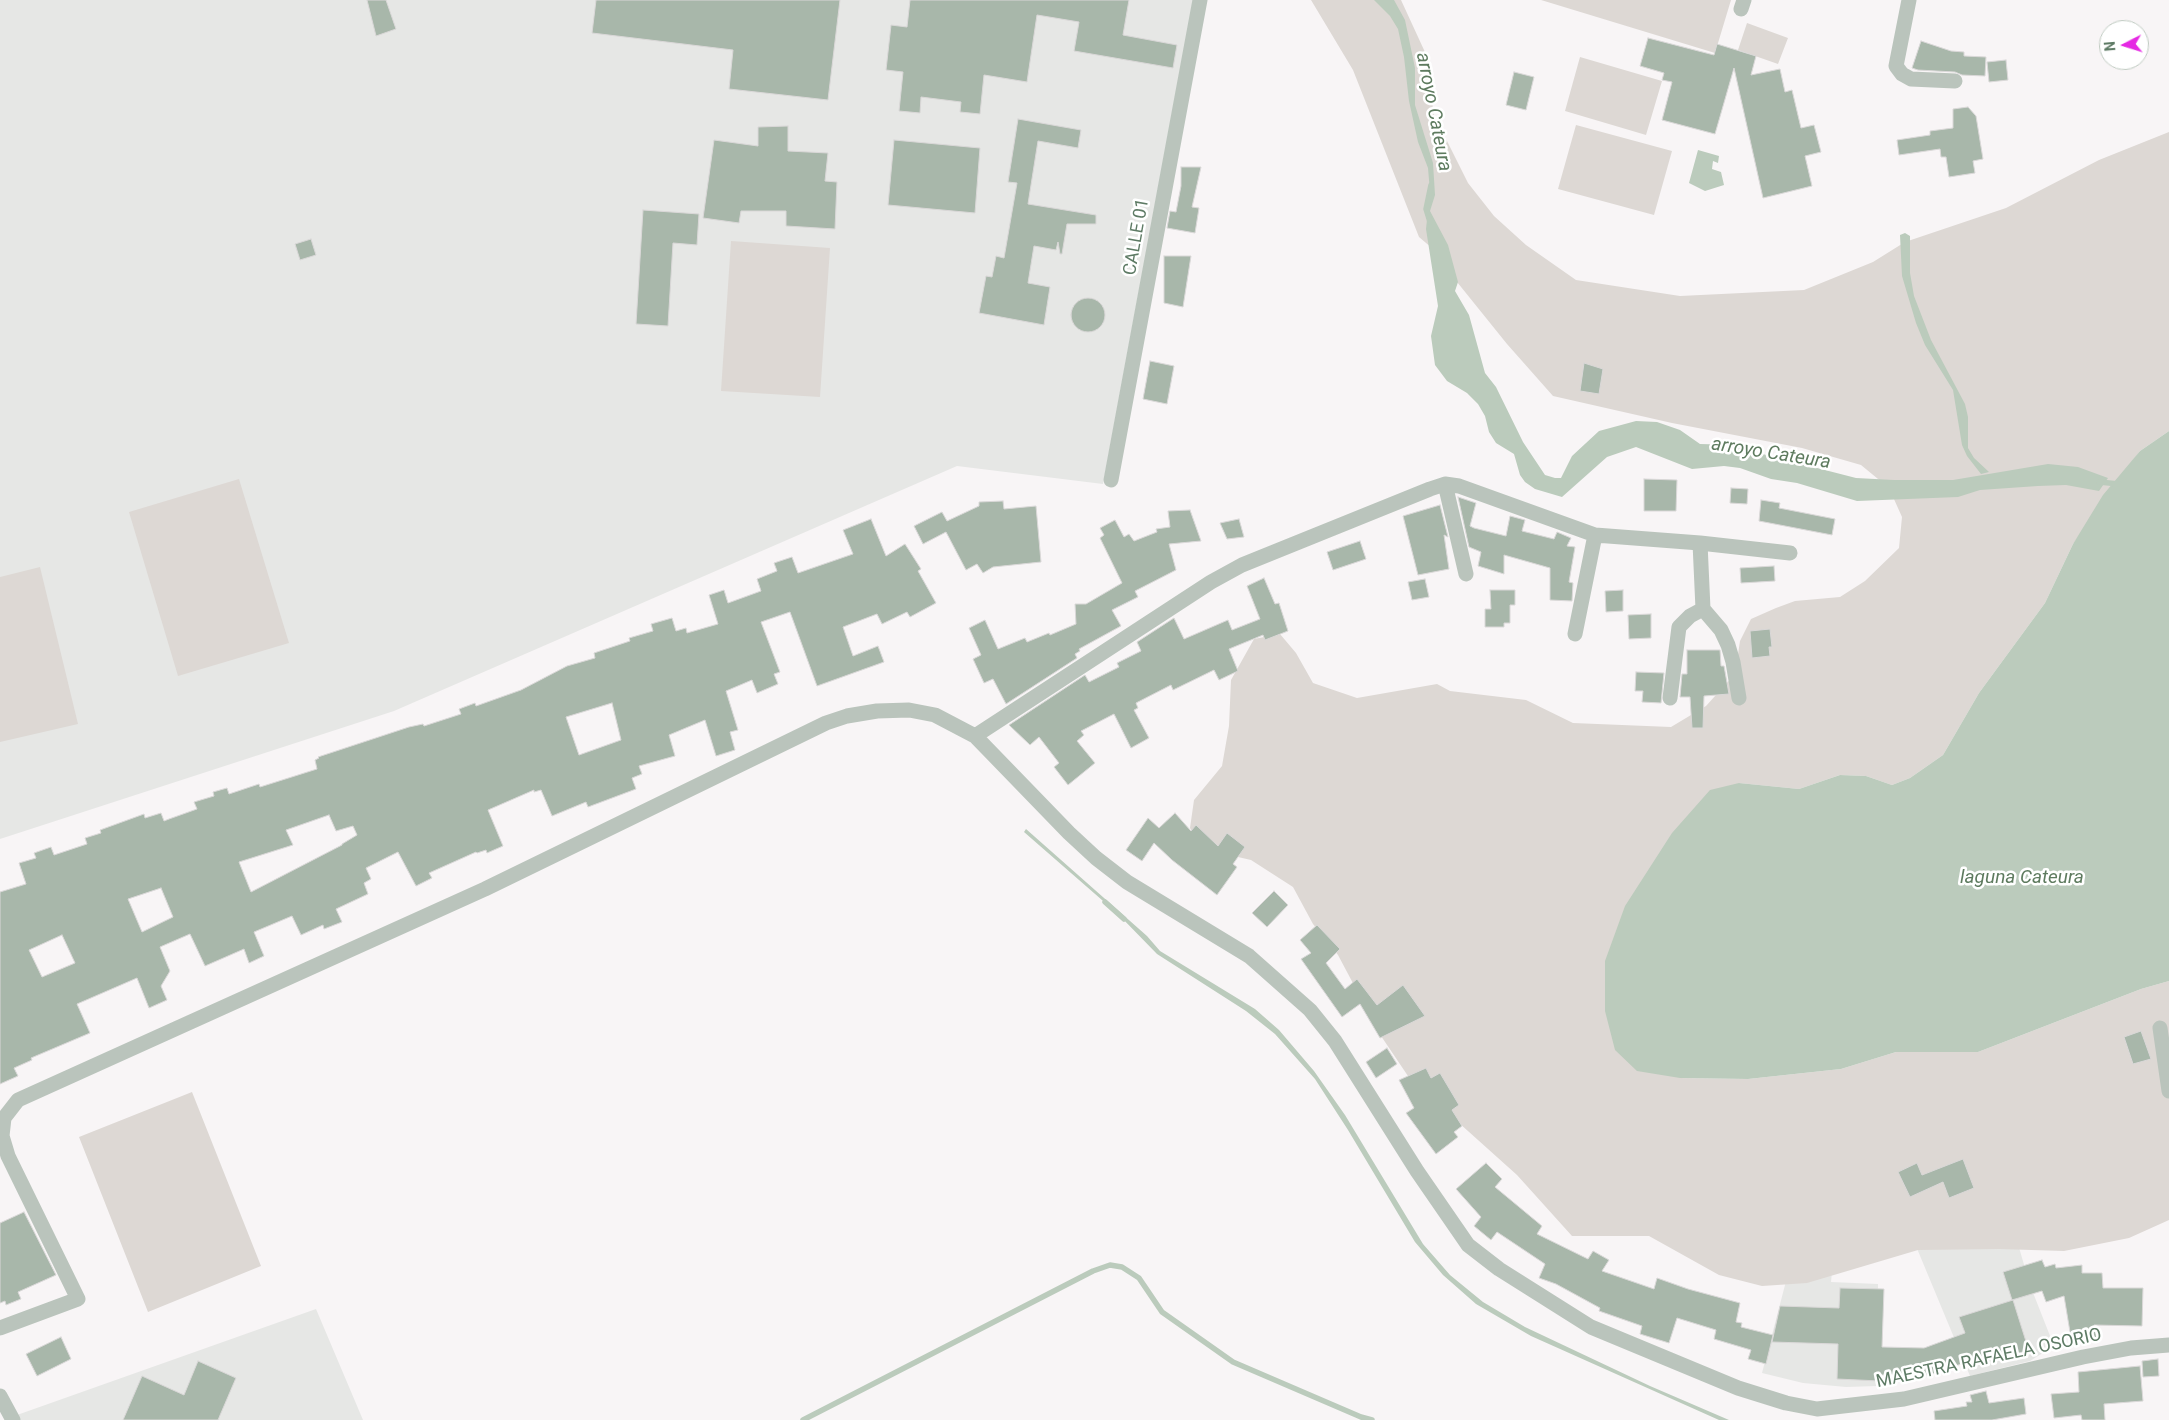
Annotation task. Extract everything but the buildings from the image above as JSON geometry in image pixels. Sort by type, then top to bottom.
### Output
[{"type":"street","name":"CALLE 01","points":[[1112,480],[1200,0]]},
{"type":"street","points":[[1908,0],[1896,66],[1902,74],[1911,79],[1955,82]]},
{"type":"street","points":[[1445,484],[1466,574]]},
{"type":"street","points":[[976,736],[1212,582],[1242,565],[1445,484],[1459,486],[1595,535],[1700,543],[1790,553]]},
{"type":"street","points":[[1575,634],[1595,535]]},
{"type":"street","points":[[1700,543],[1703,609],[1720,630],[1728,644],[1739,698]]},
{"type":"street","points":[[1670,698],[1679,627],[1690,616],[1703,609]]},
{"type":"street","name":"MAESTRA RAFAELA OSORIO","points":[[0,1328],[78,1299],[8,1156],[2,1136],[4,1118],[18,1100],[485,889],[826,723],[854,714],[909,710],[935,715],[976,736],[1069,833],[1096,858],[1127,882],[1249,956],[1310,1010],[1335,1040],[1417,1171],[1468,1244],[1499,1269],[1591,1327],[1738,1388],[1818,1415],[1904,1399],[2083,1357],[2131,1348],[2169,1344]]},
{"type":"street","points":[[2160,1028],[2169,1091]]},
{"type":"street","points":[[0,1396],[13,1420]]},
{"type":"shaded area","points":[[0,0],[1193,0],[1103,484],[957,466],[394,711],[0,839]]},
{"type":"shaded area","points":[[1311,0],[1401,0],[1430,63],[1433,113],[1468,183],[1494,216],[1526,245],[1576,280],[1680,296],[1804,290],[1873,262],[1905,242],[2006,208],[2099,160],[2169,132],[2169,431],[2140,451],[2073,544],[2045,603],[1979,693],[1943,755],[1910,778],[1892,785],[1866,776],[1840,775],[1799,789],[1739,783],[1680,1078],[1748,1079],[1841,1069],[1896,1052],[1978,1052],[2141,989],[2169,981],[2169,1220],[2129,1238],[2064,1251],[1999,1249],[1918,1250],[1807,1283],[1762,1286],[1719,1275],[1649,1236],[1572,1236],[1517,1175],[1410,1079],[1381,1036],[1338,955],[1313,924],[1293,887],[1251,860],[1203,849],[1190,828],[1194,800],[1222,766],[1229,726],[1231,680],[1254,639],[1280,634],[1296,653],[1313,683],[1357,698],[1437,684],[1450,691],[1526,700],[1573,723],[1671,727],[1706,706],[1735,674],[1740,641],[1751,619],[1795,601],[1840,597],[1865,581],[1899,548],[1902,517],[1889,488],[1861,465],[1802,448],[1672,423],[1553,396],[1507,344],[1453,277],[1439,254],[1419,237],[1353,70]]},
{"type":"shaded area","points":[[1541,0],[1731,0],[1715,53]]},
{"type":"shaded area","points":[[1747,23],[1788,38],[1778,64],[1738,50]]},
{"type":"shaded area","points":[[1580,57],[1662,81],[1646,135],[1565,111]]},
{"type":"shaded area","points":[[1576,125],[1672,151],[1654,215],[1558,189]]},
{"type":"shaded area","points":[[731,241],[830,248],[820,397],[721,391]]},
{"type":"shaded area","points":[[239,479],[289,643],[178,676],[129,512]]},
{"type":"shaded area","points":[[40,567],[78,724],[0,742],[0,577]]},
{"type":"shaded area","points":[[192,1092],[261,1266],[148,1312],[79,1137]]},
{"type":"shaded area","points":[[1978,1108],[2030,1285],[2054,1346],[2030,1361],[1970,1376],[1891,1186]]},
{"type":"shaded area","points":[[1796,1243],[1834,1251],[1831,1282],[1878,1284],[1877,1386],[1846,1387],[1803,1383],[1762,1373]]},
{"type":"shaded area","points":[[316,1309],[363,1420],[20,1420],[17,1415]]},
{"type":"water","points":[[1374,0],[1394,0],[1405,20],[1415,68],[1415,105],[1433,163],[1435,195],[1430,211],[1448,245],[1458,282],[1455,291],[1469,315],[1485,373],[1496,387],[1523,442],[1545,475],[1561,478],[1572,456],[1599,431],[1636,421],[1657,422],[1680,430],[1700,444],[1739,445],[1747,450],[1856,478],[1953,480],[2048,464],[2078,467],[2108,478],[2099,491],[2066,485],[2038,486],[1980,490],[1958,497],[1857,501],[1797,483],[1771,479],[1740,468],[1724,466],[1692,469],[1636,447],[1607,457],[1562,497],[1535,489],[1525,482],[1520,475],[1514,454],[1496,443],[1489,432],[1485,416],[1478,404],[1467,393],[1447,381],[1435,365],[1431,336],[1438,306],[1426,229],[1430,192],[1428,168],[1418,142],[1409,101],[1404,57],[1398,29],[1390,16]]},
{"type":"water","points":[[1698,150],[1719,156],[1718,163],[1713,161],[1712,169],[1721,172],[1724,185],[1705,191],[1689,183]]},
{"type":"water","points":[[1905,233],[1910,236],[1910,273],[1914,296],[1931,340],[1965,404],[1968,417],[1968,448],[1974,458],[1989,472],[1981,474],[1967,456],[1962,445],[1953,390],[1925,345],[1916,323],[1902,276],[1900,235]]},
{"type":"water","name":"laguna Cateura","points":[[2169,431],[2169,981],[2141,989],[1978,1052],[1896,1052],[1841,1069],[1748,1079],[1680,1078],[1637,1071],[1615,1050],[1605,1011],[1605,961],[1625,906],[1672,833],[1710,790],[1739,783],[1799,789],[1840,775],[1866,776],[1892,785],[1910,778],[1943,755],[1979,693],[2045,603],[2073,544],[2103,495],[2140,451]]},
{"type":"water","points":[[1026,829],[1147,936],[1160,951],[1255,1009],[1279,1030],[1314,1071],[1345,1115],[1423,1244],[1450,1275],[1483,1302],[1525,1327],[1650,1386],[1729,1420],[1719,1420],[1531,1336],[1476,1304],[1443,1275],[1415,1242],[1315,1079],[1275,1034],[1246,1011],[1157,954],[1118,914],[1024,832]]},
{"type":"waterway","name":"arroyo Cateura","points":[[1430,222],[1426,209],[1431,185]]},
{"type":"waterway","name":"arroyo Cateura","points":[[2099,482],[2119,484]]},
{"type":"waterway","points":[[1105,902],[1124,919]]},
{"type":"waterway","points":[[803,1420],[1093,1271],[1110,1265],[1122,1267],[1139,1278],[1162,1312],[1233,1362],[1372,1420]]}]
